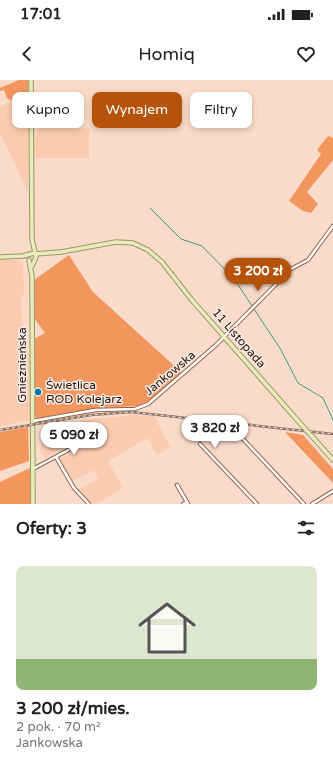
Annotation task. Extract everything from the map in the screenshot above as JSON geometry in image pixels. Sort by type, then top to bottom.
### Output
[{"type":"main road","name":"Gnieźnieńska","points":[[31,80],[33,504]]},
{"type":"main road","name":"11 Listopada","points":[[0,257],[32,256],[116,242],[130,243],[142,247],[162,262],[189,297],[333,460]]},
{"type":"street","name":"Jankowska","points":[[32,421],[87,411],[142,407],[183,375],[224,337],[291,269],[310,258],[333,226]]},
{"type":"street","points":[[243,439],[304,504]]},
{"type":"street","points":[[32,469],[85,441]]},
{"type":"street","points":[[200,444],[257,504]]},
{"type":"street","points":[[56,457],[74,488],[89,504]]},
{"type":"street","points":[[177,485],[187,503],[183,504]]},
{"type":"street","points":[[312,504],[333,491]]},
{"type":"shaded area","points":[[19,80],[28,80],[28,92],[12,92],[12,101],[7,98],[4,90],[0,91],[0,88]]},
{"type":"shaded area","points":[[12,101],[12,128],[28,128],[28,191],[0,133],[0,107]]},
{"type":"shaded area","points":[[38,128],[89,128],[89,158],[35,158],[33,138],[37,135]]},
{"type":"shaded area","points":[[328,136],[333,138],[333,160],[307,192],[318,204],[311,213],[303,211],[289,201],[321,154],[317,150]]},
{"type":"shaded area","points":[[69,255],[93,292],[182,373],[149,401],[139,406],[98,408],[37,418],[35,416],[34,339],[45,333],[34,318],[34,280]]},
{"type":"shaded area","points":[[0,259],[23,261],[24,292],[21,300],[24,351],[29,351],[30,420],[0,426]]},
{"type":"shaded area","points":[[135,415],[154,416],[170,447],[157,455],[148,438],[108,461],[123,488],[96,504],[89,502],[78,490],[98,479],[94,470],[72,481],[60,459],[87,442],[86,439],[71,447],[69,445],[45,458],[41,452],[40,448],[43,442],[59,426],[78,420]]},
{"type":"shaded area","points":[[28,427],[29,461],[0,471],[0,432]]},
{"type":"shaded area","points":[[285,432],[303,435],[333,469],[333,483]]},
{"type":"shaded area","points":[[30,468],[30,504],[0,504],[0,482]]},
{"type":"waterway","points":[[150,208],[181,239],[202,246],[235,280],[252,306]]},
{"type":"waterway","points":[[254,309],[281,350],[298,383],[323,398],[333,420]]},
{"type":"railway","points":[[0,430],[91,415],[131,412],[333,434]]},
{"type":"place","name":"Świetlica ROD Kolejarz","points":[[38,392]]}]
